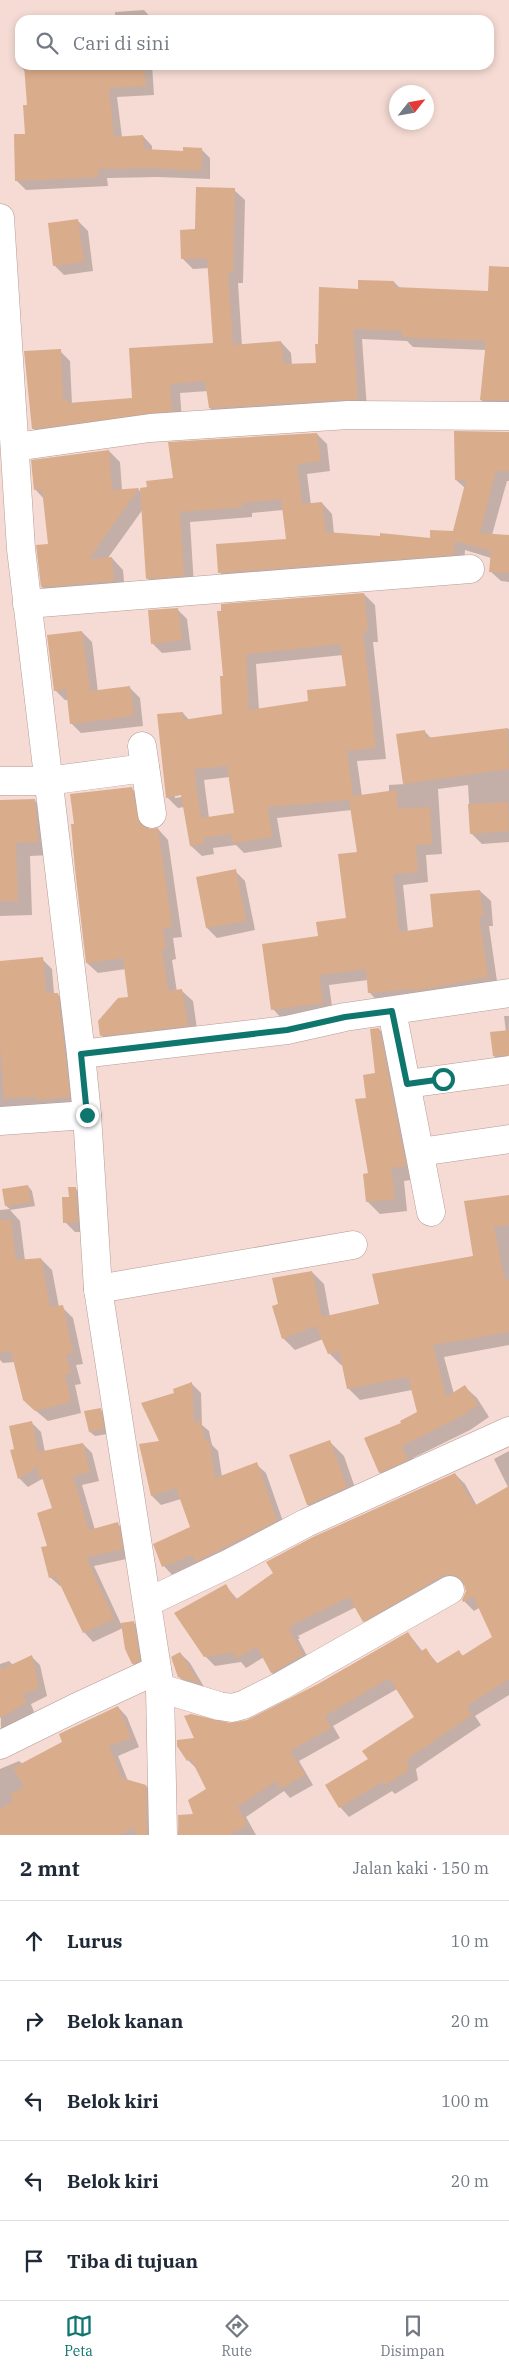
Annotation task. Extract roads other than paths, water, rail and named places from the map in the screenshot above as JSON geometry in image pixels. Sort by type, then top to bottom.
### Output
[{"type":"street","points":[[0,218],[21,549],[47,781],[81,1054],[87,1115],[98,1289],[148,1602],[158,1679],[163,1835]]},
{"type":"street","points":[[15,447],[150,428],[348,415],[509,416]]},
{"type":"street","points":[[27,604],[470,569]]},
{"type":"street","points":[[0,781],[47,781],[143,757],[152,814]]},
{"type":"street","points":[[81,1054],[287,1030],[345,1017],[509,993]]},
{"type":"street","points":[[392,1011],[431,1212]]},
{"type":"street","points":[[407,1084],[509,1070]]},
{"type":"street","points":[[0,1121],[87,1115]]},
{"type":"street","points":[[420,1152],[509,1139]]},
{"type":"street","points":[[98,1289],[353,1245]]},
{"type":"street","points":[[148,1602],[230,1563],[306,1523],[509,1431]]},
{"type":"street","points":[[0,1745],[75,1708],[158,1679],[219,1706],[232,1708],[243,1705],[282,1686],[450,1590]]}]
